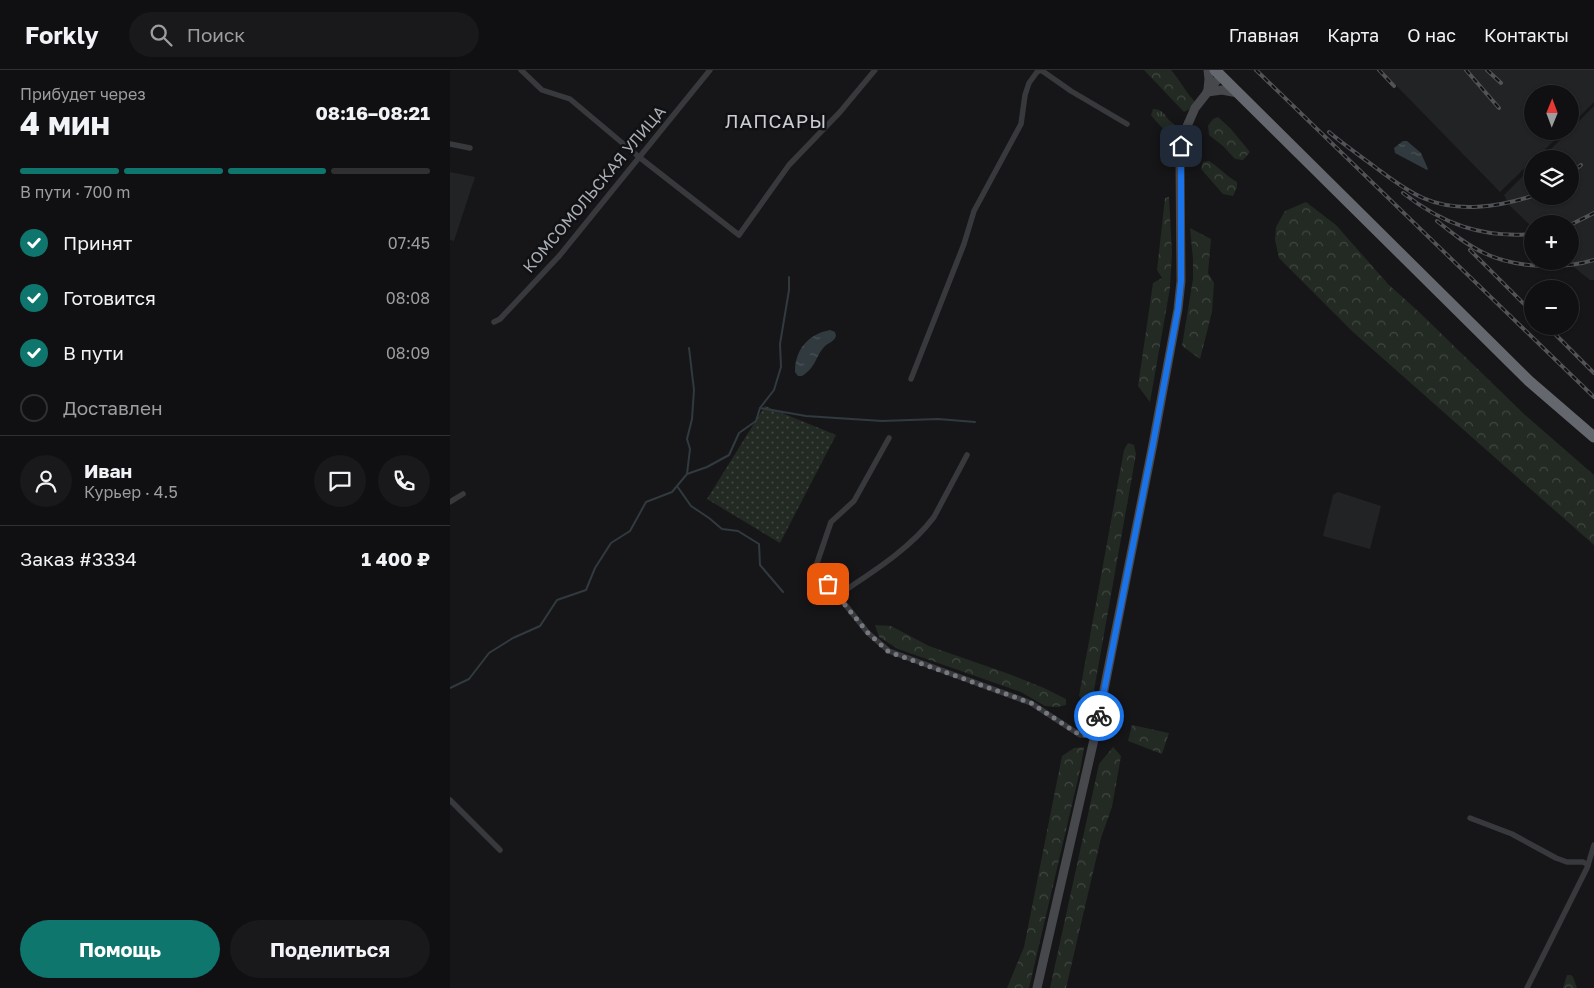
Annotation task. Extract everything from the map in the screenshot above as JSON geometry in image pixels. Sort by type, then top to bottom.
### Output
[{"type":"highway","points":[[1218,73],[1529,381],[1594,437]]},
{"type":"street","name":"КОМСОМОЛЬСКАЯ УЛИЦА","points":[[494,322],[500,319],[560,255],[710,70]]},
{"type":"street","points":[[521,71],[542,90],[570,99],[739,235],[790,165],[840,112],[875,70]]},
{"type":"street","points":[[1207,92],[1210,79],[1208,70]]},
{"type":"street","points":[[911,379],[964,244],[974,211],[1021,124],[1025,95],[1029,83],[1038,71],[1126,124]]},
{"type":"street","points":[[1037,988],[1095,735],[1178,309],[1181,281],[1181,146],[1188,122],[1195,108],[1218,73]]},
{"type":"street","points":[[1207,92],[1222,90],[1238,93]]},
{"type":"street","points":[[450,144],[470,148]]},
{"type":"street","points":[[889,438],[854,500],[831,522],[817,563],[819,572],[868,633],[889,652],[1031,703],[1080,735],[1095,735]]},
{"type":"street","points":[[838,596],[901,550],[928,525],[967,455]]},
{"type":"street","points":[[450,502],[463,494]]},
{"type":"street","points":[[450,800],[500,850]]},
{"type":"street","points":[[1470,818],[1512,834],[1556,858],[1567,862],[1584,862],[1594,871]]},
{"type":"street","points":[[1527,988],[1588,866],[1594,846]]},
{"type":"shaded area","points":[[1381,70],[1594,70],[1594,102],[1579,117],[1579,85],[1524,85],[1524,140],[1555,140],[1544,150],[1524,150],[1524,169],[1500,192]]},
{"type":"shaded area","points":[[1594,106],[1594,280],[1590,280],[1578,270],[1579,215],[1524,215],[1524,219],[1509,205],[1504,195],[1524,175],[1524,205],[1579,205],[1579,150],[1550,150],[1560,140],[1579,140],[1579,121]]},
{"type":"shaded area","points":[[450,172],[475,177],[454,241],[450,240]]},
{"type":"shaded area","points":[[1338,492],[1381,506],[1370,549],[1323,536],[1333,495]]},
{"type":"green space","points":[[1144,70],[1171,70],[1196,103],[1184,112]]},
{"type":"green space","points":[[1153,109],[1161,111],[1181,129],[1181,135],[1177,140],[1163,129],[1151,115]]},
{"type":"green space","points":[[1218,117],[1250,152],[1243,160],[1235,159],[1209,135],[1208,126],[1213,119]]},
{"type":"green space","points":[[1209,161],[1237,182],[1233,196],[1223,194],[1201,169],[1203,162]]},
{"type":"green space","points":[[1169,197],[1172,253],[1170,288],[1150,402],[1138,386],[1153,283],[1162,278],[1157,270],[1165,198]]},
{"type":"green space","points":[[1306,202],[1336,225],[1388,284],[1524,414],[1594,475],[1594,545],[1353,332],[1279,258],[1275,240],[1276,227],[1285,211]]},
{"type":"green space","points":[[1190,228],[1211,239],[1208,273],[1214,283],[1212,312],[1200,359],[1182,346],[1193,279]]},
{"type":"green space","points":[[765,406],[836,435],[780,543],[707,499]]},
{"type":"green space","points":[[1128,443],[1134,445],[1136,454],[1093,696],[1085,702],[1079,696],[1124,450]]},
{"type":"green space","points":[[875,625],[891,626],[929,646],[1044,688],[1066,699],[1066,705],[1057,707],[1045,706],[1021,692],[898,649],[879,637]]},
{"type":"green space","points":[[1132,725],[1169,733],[1162,754],[1128,741]]},
{"type":"green space","points":[[1084,747],[1029,988],[1007,988],[1024,947],[1062,756],[1074,748]]},
{"type":"green space","points":[[1113,747],[1121,756],[1112,807],[1101,838],[1066,988],[1050,988],[1099,764]]},
{"type":"green space","points":[[1567,975],[1573,977],[1577,988],[1563,988]]},
{"type":"water","points":[[1403,141],[1407,141],[1421,153],[1427,170],[1395,153],[1394,148]]},
{"type":"water","points":[[830,330],[835,332],[836,336],[833,341],[824,347],[810,369],[802,376],[798,376],[795,372],[797,357],[804,344],[815,335]]},
{"type":"waterway","points":[[760,408],[774,390],[781,367],[780,344],[789,290],[789,277]]},
{"type":"waterway","points":[[687,474],[690,449],[687,439],[692,419],[694,390],[689,348]]},
{"type":"waterway","points":[[450,688],[469,679],[489,653],[513,638],[540,626],[557,600],[586,590],[595,568],[611,543],[630,531],[646,502],[672,492],[687,474],[707,467],[729,455],[739,433],[756,421],[760,408],[806,416],[882,421],[938,419],[975,422]]},
{"type":"waterway","points":[[677,486],[691,506],[722,529],[738,531],[759,544],[760,565],[783,592]]},
{"type":"railway","points":[[1256,70],[1594,397]]},
{"type":"railway","points":[[1379,70],[1394,86]]},
{"type":"railway","points":[[1466,70],[1499,108]]},
{"type":"railway","points":[[1487,70],[1501,83]]},
{"type":"railway","points":[[1329,132],[1404,188],[1436,203],[1450,206],[1478,207],[1524,198]]},
{"type":"railway","points":[[1403,193],[1433,213],[1463,227],[1496,234],[1524,234]]},
{"type":"railway","points":[[1579,220],[1594,213]]},
{"type":"railway","points":[[1437,221],[1478,250],[1510,262],[1553,266],[1594,260]]},
{"type":"railway","points":[[1470,250],[1524,304]]},
{"type":"railway","points":[[1556,335],[1594,373]]},
{"type":"way so far","points":[[828,584],[868,633],[889,652],[1031,703],[1080,735],[1095,735],[1099,716]]},
{"type":"district","name":"ЛАПСАРЫ","points":[[776,121]]},
{"type":"route","points":[[1099,716],[1178,309],[1181,281],[1181,146]]}]
